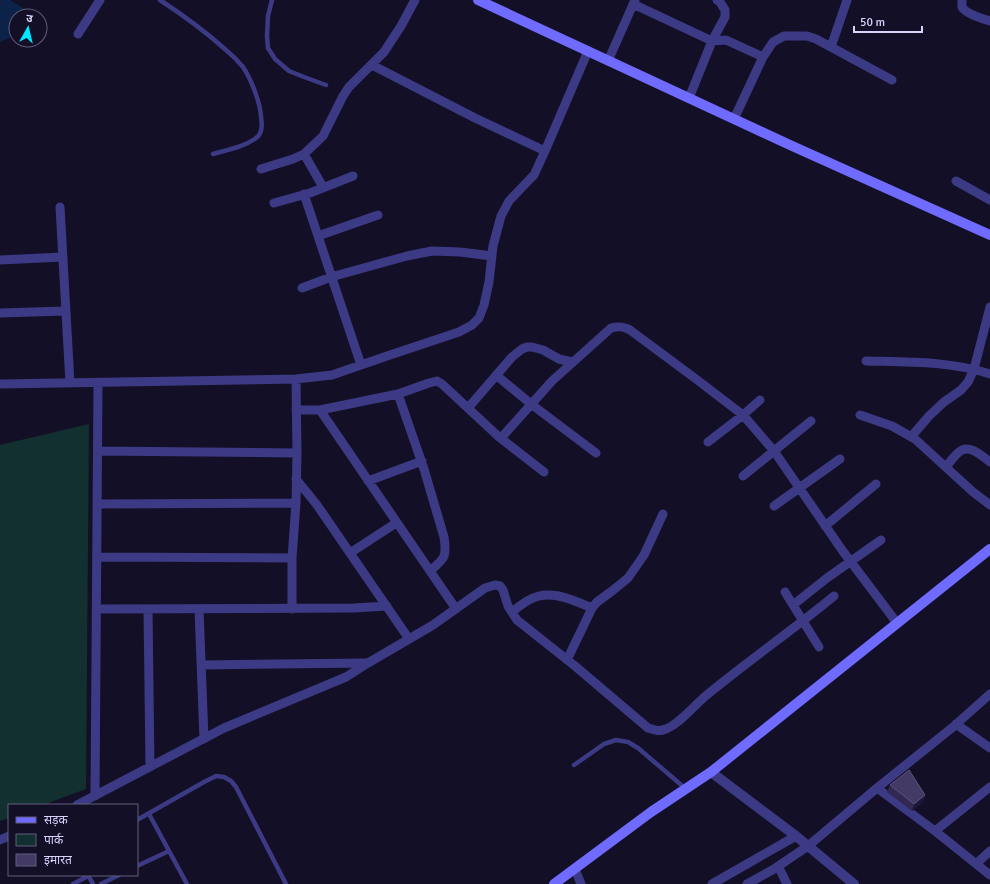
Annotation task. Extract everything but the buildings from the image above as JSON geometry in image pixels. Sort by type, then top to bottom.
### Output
[{"type":"main road","points":[[478,0],[493,3],[608,61],[990,235]]},
{"type":"main road","points":[[554,884],[651,812],[711,772],[990,549]]},
{"type":"street","points":[[78,34],[100,0]]},
{"type":"street","points":[[261,169],[304,154],[323,136],[343,96],[384,52],[401,26],[415,0]]},
{"type":"street","points":[[689,98],[712,41],[725,17],[725,10],[717,0]]},
{"type":"street","points":[[831,47],[847,0]]},
{"type":"street","points":[[962,0],[964,10],[990,21]]},
{"type":"street","points":[[608,61],[634,2],[712,41],[726,40],[763,57]]},
{"type":"street","points":[[734,119],[763,57],[773,42],[784,36],[807,36],[816,39],[892,80]]},
{"type":"street","points":[[0,384],[296,378],[332,375],[459,332],[472,325],[479,318],[484,305],[489,282],[493,246],[501,216],[508,202],[534,175],[588,51]]},
{"type":"street","points":[[372,65],[475,118],[545,151]]},
{"type":"street","points":[[304,154],[323,187]]},
{"type":"street","points":[[274,203],[353,176]]},
{"type":"street","points":[[956,181],[990,200]]},
{"type":"street","points":[[304,194],[361,365]]},
{"type":"street","points":[[60,207],[70,383]]},
{"type":"street","points":[[318,236],[378,216]]},
{"type":"street","points":[[302,288],[331,277],[407,256],[432,252],[460,252],[492,256]]},
{"type":"street","points":[[0,260],[63,257]]},
{"type":"street","points":[[911,437],[929,416],[944,402],[962,390],[968,382],[974,369],[990,307]]},
{"type":"street","points":[[0,313],[66,311]]},
{"type":"street","points":[[501,438],[552,380],[611,328],[623,326],[696,378],[743,415],[774,451],[842,550],[897,623]]},
{"type":"street","points":[[468,408],[512,357],[522,349],[532,347],[542,350],[559,359],[572,362]]},
{"type":"street","points":[[866,360],[933,363],[974,369],[990,374]]},
{"type":"street","points":[[496,375],[531,404],[596,452]]},
{"type":"street","points":[[292,609],[292,558],[296,503],[297,453],[296,378]]},
{"type":"street","points":[[296,410],[320,410],[398,394],[429,382],[437,381],[440,382],[501,438],[544,472]]},
{"type":"street","points":[[95,796],[98,557],[98,383]]},
{"type":"street","points":[[398,394],[422,461],[445,544],[445,555],[443,559],[430,571]]},
{"type":"street","points":[[708,442],[760,400]]},
{"type":"street","points":[[320,410],[456,609]]},
{"type":"street","points":[[860,415],[892,426],[915,439],[973,492],[990,505]]},
{"type":"street","points":[[743,476],[811,421]]},
{"type":"street","points":[[946,467],[959,451],[969,449],[990,462]]},
{"type":"street","points":[[98,451],[297,453]]},
{"type":"street","points":[[774,506],[840,459]]},
{"type":"street","points":[[368,481],[422,461]]},
{"type":"street","points":[[296,479],[317,505],[409,639]]},
{"type":"street","points":[[825,526],[876,484]]},
{"type":"street","points":[[98,504],[296,503]]},
{"type":"street","points":[[568,660],[592,608],[597,602],[628,578],[644,555],[663,514]]},
{"type":"street","points":[[350,554],[396,523]]},
{"type":"street","points":[[793,605],[827,578],[881,540]]},
{"type":"street","points":[[98,557],[292,558]]},
{"type":"street","points":[[79,804],[224,728],[346,677],[433,625],[485,588],[495,584],[500,586],[503,590],[508,606],[517,620],[568,660],[648,728],[657,731],[665,730],[677,722],[707,694],[803,622],[834,596]]},
{"type":"street","points":[[785,592],[819,647]]},
{"type":"street","points":[[512,612],[530,599],[541,595],[554,595],[592,608]]},
{"type":"street","points":[[97,609],[292,609],[387,606]]},
{"type":"street","points":[[148,609],[150,767]]},
{"type":"street","points":[[199,609],[204,739]]},
{"type":"street","points":[[202,665],[368,663]]},
{"type":"street","points":[[747,884],[808,846],[956,724],[990,694]]},
{"type":"street","points":[[956,724],[990,748]]},
{"type":"street","points":[[711,772],[796,836],[848,882]]},
{"type":"street","points":[[935,831],[990,787]]},
{"type":"street","points":[[877,788],[935,831],[990,875]]},
{"type":"street","points":[[712,884],[796,836]]},
{"type":"street","points":[[976,864],[990,851]]},
{"type":"street","points":[[778,866],[787,884]]},
{"type":"street","points":[[575,869],[581,884]]},
{"type":"lane","points":[[160,0],[210,35],[243,67],[249,77],[259,103],[262,125],[259,135],[244,145],[213,154]]},
{"type":"lane","points":[[272,0],[268,16],[268,48],[275,59],[289,71],[326,85]]},
{"type":"lane","points":[[574,765],[604,744],[616,740],[628,742],[638,748],[686,789]]},
{"type":"lane","points":[[138,819],[216,776],[224,777],[231,781],[236,787],[286,884]]},
{"type":"lane","points":[[148,814],[187,884]]},
{"type":"lane","points":[[138,866],[169,851]]},
{"type":"lane","points":[[73,884],[86,876]]},
{"type":"lane","points":[[101,884],[117,876]]},
{"type":"green space","points":[[89,424],[86,789],[46,804],[8,804],[8,818],[0,821],[0,445]]},
{"type":"water","points":[[0,0],[10,0],[23,8],[8,8],[8,38],[0,42]]}]
